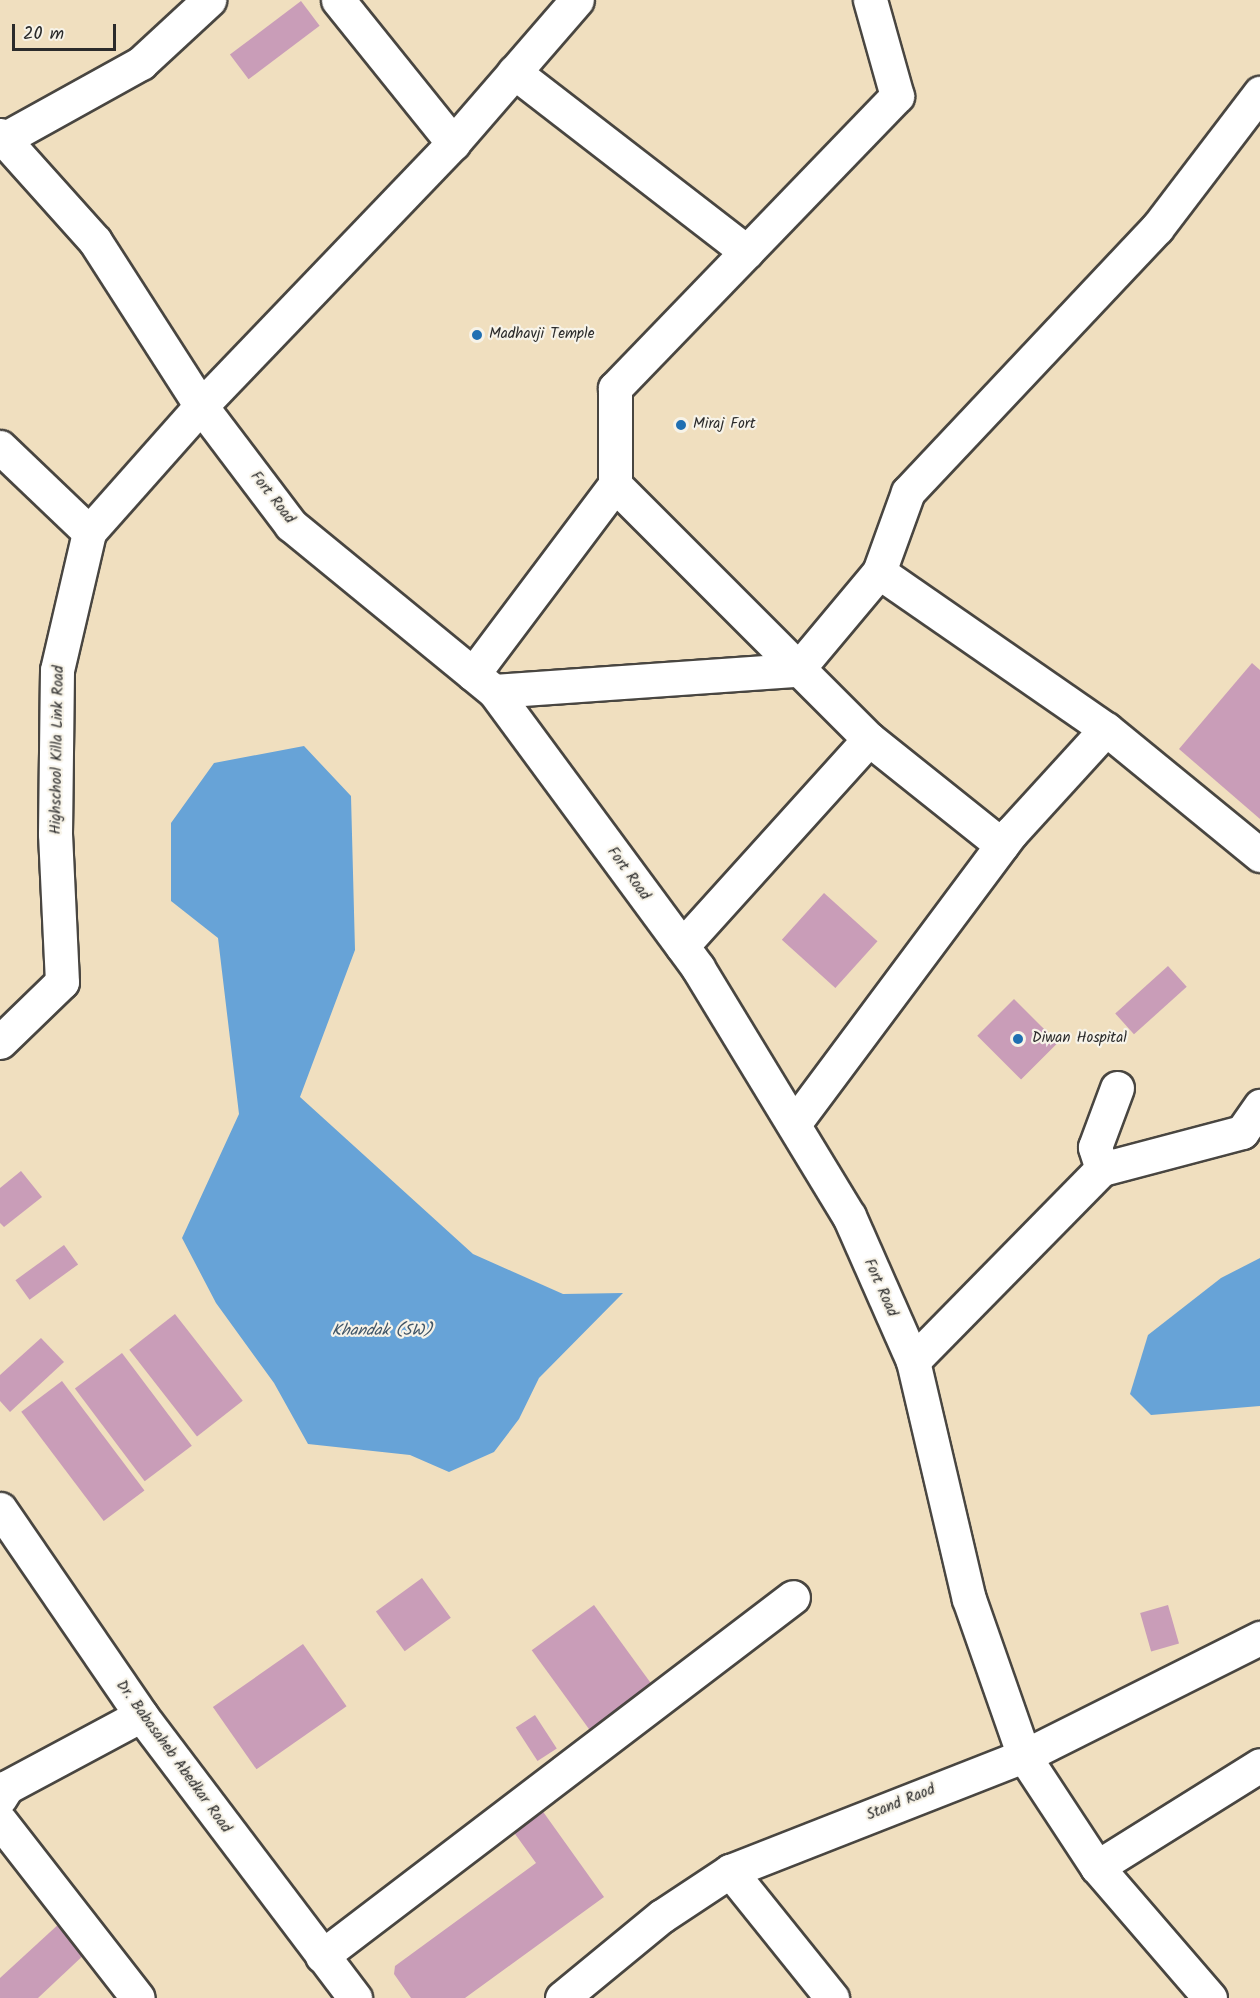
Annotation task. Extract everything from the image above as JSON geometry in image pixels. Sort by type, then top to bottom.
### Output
[{"type":"street","points":[[2,137],[141,63],[209,0]]},
{"type":"street","points":[[338,0],[453,143]]},
{"type":"street","name":"Highschool Killa Link Road","points":[[0,1042],[62,982],[55,834],[57,670],[89,532],[201,406],[453,143],[577,0]]},
{"type":"street","points":[[483,683],[615,484],[615,388],[897,96],[870,0]]},
{"type":"street","points":[[514,72],[747,252]]},
{"type":"street","points":[[483,683],[797,670],[879,572],[908,492],[1157,228],[1260,93]]},
{"type":"street","name":"Fort Road","points":[[2,137],[95,241],[201,406],[291,525],[483,683],[682,946],[849,1216],[913,1361],[969,1599],[1024,1756],[1097,1867],[1210,1998]]},
{"type":"street","points":[[0,447],[89,532]]},
{"type":"street","points":[[615,484],[797,670],[869,739],[1002,845]]},
{"type":"street","points":[[879,572],[1106,729],[1260,855]]},
{"type":"street","points":[[794,1124],[1002,845],[1106,729]]},
{"type":"street","points":[[682,946],[869,739]]},
{"type":"street","points":[[1102,1169],[1095,1147],[1117,1088]]},
{"type":"street","points":[[913,1361],[1102,1169],[1242,1132],[1260,1106]]},
{"type":"street","name":"Dr. Babasaheb Abedkar Road","points":[[0,1509],[141,1716],[355,1998]]},
{"type":"street","points":[[322,1956],[793,1597]]},
{"type":"street","name":"Stand Raod","points":[[562,1998],[662,1916],[730,1871],[1024,1756],[1260,1638]]},
{"type":"street","points":[[2,1788],[141,1716]]},
{"type":"street","points":[[1097,1867],[1260,1765]]},
{"type":"street","points":[[0,1821],[138,1998]]},
{"type":"street","points":[[730,1871],[832,1998]]},
{"type":"water","name":"Khandak (SW)","points":[[304,746],[351,796],[355,950],[300,1097],[473,1254],[563,1294],[623,1293],[539,1378],[519,1419],[494,1452],[449,1472],[410,1455],[308,1444],[274,1383],[216,1303],[182,1238],[239,1114],[218,938],[171,901],[171,823],[214,763]]},
{"type":"water","points":[[1260,1258],[1260,1406],[1151,1415],[1130,1394],[1148,1335],[1221,1278]]},
{"type":"building","points":[[301,1],[320,26],[249,79],[230,55]]},
{"type":"building","points":[[1252,663],[1260,670],[1260,819],[1179,749]]},
{"type":"building","points":[[824,893],[878,941],[835,988],[782,940]]},
{"type":"building","points":[[1168,966],[1187,987],[1134,1034],[1115,1014]]},
{"type":"building","points":[[1014,999],[1058,1043],[1021,1080],[977,1036]]},
{"type":"building","points":[[21,1171],[42,1197],[4,1227],[0,1223],[0,1188]]},
{"type":"building","points":[[64,1245],[78,1264],[30,1300],[15,1280]]},
{"type":"building","points":[[175,1314],[243,1401],[197,1436],[129,1350]]},
{"type":"building","points":[[41,1338],[64,1362],[10,1412],[0,1401],[0,1375]]},
{"type":"building","points":[[122,1353],[192,1446],[145,1481],[75,1389]]},
{"type":"building","points":[[62,1381],[144,1490],[104,1521],[21,1412]]},
{"type":"building","points":[[422,1578],[451,1618],[405,1651],[376,1612]]},
{"type":"building","points":[[594,1605],[655,1688],[592,1734],[532,1650]]},
{"type":"building","points":[[1168,1605],[1179,1643],[1151,1651],[1140,1613]]},
{"type":"building","points":[[303,1644],[347,1706],[256,1769],[213,1707]]},
{"type":"building","points":[[535,1715],[557,1749],[537,1761],[516,1728]]},
{"type":"building","points":[[539,1806],[604,1897],[465,1998],[411,1998],[394,1974],[395,1966],[536,1863],[510,1827]]},
{"type":"building","points":[[61,1922],[88,1951],[38,1998],[0,1998],[0,1978]]},
{"type":"place","name":"Madhavji Temple","points":[[477,335]]},
{"type":"place","name":"Miraj Fort","points":[[681,425]]},
{"type":"place","name":"Diwan Hospital","points":[[1018,1039]]}]
